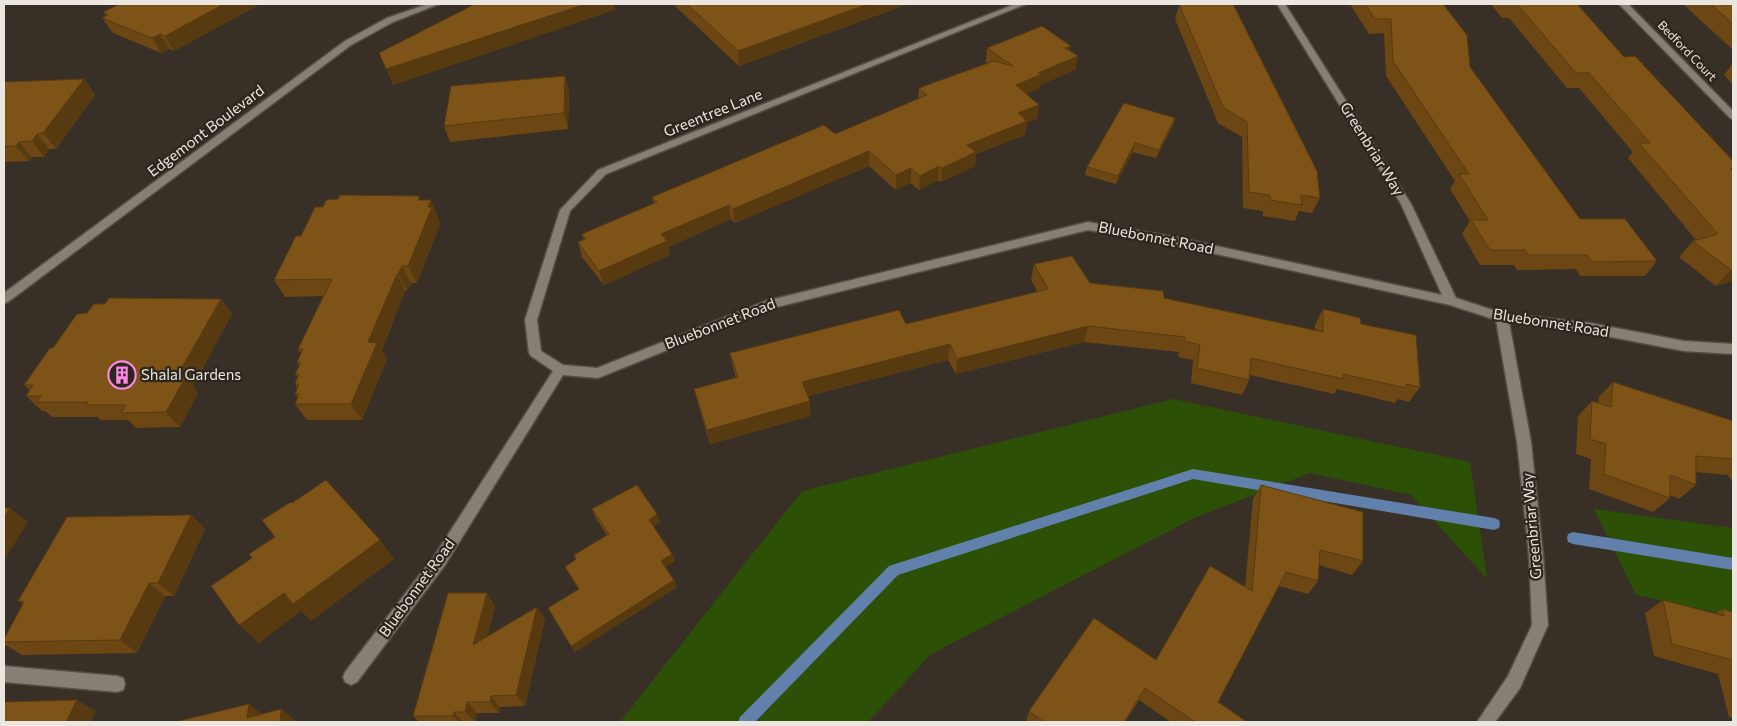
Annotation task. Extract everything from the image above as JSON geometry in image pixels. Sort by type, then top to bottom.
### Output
[{"type":"street","name":"Edgemont Boulevard","points":[[4,299],[348,43],[390,20],[435,4]]},
{"type":"street","name":"Greentree Lane","points":[[535,353],[531,320],[565,210],[602,172],[653,154],[1022,4]]},
{"type":"street","name":"Greenbriar Way","points":[[1282,4],[1406,204],[1451,301]]},
{"type":"street","name":"Bedford Court","points":[[1623,4],[1733,116]]},
{"type":"street","name":"Bluebonnet Road","points":[[535,353],[560,370],[598,373],[766,304],[1088,226],[1175,241],[1451,301],[1502,317],[1590,328],[1684,346],[1733,349]]},
{"type":"street","name":"Greenbriar Way","points":[[1485,722],[1514,682],[1540,625],[1536,555],[1524,442],[1502,317]]},
{"type":"street","name":"Bluebonnet Road","points":[[351,677],[440,560],[560,370]]},
{"type":"street","points":[[4,674],[117,684]]},
{"type":"green space","points":[[1173,399],[1470,462],[1487,579],[1411,495],[1310,473],[1194,518],[931,654],[868,722],[620,722],[802,491]]},
{"type":"green space","points":[[1594,509],[1733,528],[1733,616],[1636,595]]},
{"type":"building","points":[[120,4],[224,4],[165,36],[160,34],[152,38],[102,18],[108,15],[103,12]]},
{"type":"building","points":[[475,4],[586,4],[386,69],[379,53]]},
{"type":"building","points":[[687,4],[868,4],[738,51]]},
{"type":"building","points":[[1179,4],[1233,4],[1317,171],[1320,198],[1301,195],[1302,205],[1270,200],[1270,195],[1249,192],[1247,122],[1223,107]]},
{"type":"building","points":[[1365,4],[1443,4],[1467,35],[1470,67],[1580,219],[1625,219],[1657,261],[1592,262],[1587,255],[1528,255],[1525,250],[1490,250],[1471,220],[1488,220],[1459,174],[1469,174],[1393,61],[1391,19],[1375,19]]},
{"type":"building","points":[[1517,4],[1577,4],[1624,57],[1635,56],[1733,161],[1733,168],[1730,168],[1733,171],[1733,270],[1693,241],[1718,234],[1639,143],[1650,143],[1589,73],[1576,73]]},
{"type":"building","points":[[1711,4],[1733,4],[1733,24]]},
{"type":"building","points":[[1042,26],[1071,46],[1065,48],[1078,56],[1038,73],[1042,74],[1016,85],[1039,105],[1018,113],[1027,121],[967,145],[976,152],[942,168],[939,166],[920,176],[911,168],[896,175],[869,151],[733,209],[729,205],[661,234],[667,241],[599,271],[578,242],[586,239],[582,234],[657,202],[652,197],[824,125],[835,134],[927,95],[919,88],[994,61],[1013,66],[987,48]]},
{"type":"building","points":[[565,76],[564,113],[444,126],[451,86]]},
{"type":"building","points":[[84,79],[43,133],[37,134],[32,141],[19,142],[16,146],[4,146],[4,82]]},
{"type":"building","points":[[1124,103],[1175,118],[1159,150],[1135,143],[1118,176],[1087,167]]},
{"type":"building","points":[[340,195],[420,196],[418,200],[431,200],[428,207],[432,207],[408,266],[402,266],[397,274],[368,342],[377,343],[351,404],[295,404],[299,394],[295,394],[299,384],[295,384],[299,374],[295,374],[301,362],[297,362],[303,349],[298,349],[332,279],[274,280],[296,236],[301,236],[315,207],[323,207],[326,200],[338,199]]},
{"type":"building","points":[[1072,256],[1090,283],[1163,291],[1164,298],[1323,332],[1323,309],[1360,318],[1361,324],[1416,335],[1420,387],[1406,384],[1406,388],[1343,374],[1343,379],[1251,358],[1249,380],[1197,368],[1200,345],[1184,341],[1185,337],[1088,326],[957,359],[950,344],[802,382],[810,401],[707,430],[694,389],[738,377],[730,353],[899,310],[906,324],[1048,289],[1034,264]]},
{"type":"building","name":"Shalal Gardens","points":[[109,298],[221,299],[176,378],[185,378],[166,412],[121,413],[126,405],[86,405],[88,402],[36,402],[41,396],[26,396],[33,385],[24,385],[77,314],[87,313],[94,304],[105,304]]},
{"type":"building","points":[[1613,382],[1733,421],[1733,459],[1696,456],[1696,485],[1670,475],[1670,498],[1604,474],[1606,444],[1590,439],[1592,401],[1611,407]]},
{"type":"building","points":[[326,480],[380,540],[293,604],[284,593],[239,625],[211,586],[252,558],[249,554],[275,537],[262,520]]},
{"type":"building","points":[[637,485],[657,514],[649,520],[672,554],[661,561],[674,580],[571,646],[548,608],[579,589],[565,567],[576,559],[574,555],[609,534],[592,509]]},
{"type":"building","points":[[1261,485],[1363,512],[1363,561],[1320,550],[1318,581],[1286,572],[1218,702],[1247,722],[1195,722],[1145,688],[1124,722],[1044,722],[1029,711],[1094,618],[1156,660],[1210,566],[1252,591]]},
{"type":"building","points":[[4,508],[10,508],[4,517]]},
{"type":"building","points":[[191,515],[158,583],[149,583],[120,640],[4,642],[24,602],[18,601],[67,517]]},
{"type":"building","points":[[448,593],[487,593],[473,645],[537,607],[516,695],[491,696],[490,702],[467,702],[465,712],[454,712],[453,716],[413,716]]},
{"type":"building","points":[[1663,600],[1724,616],[1722,609],[1733,612],[1733,660],[1672,644]]},
{"type":"building","points":[[77,700],[66,722],[4,722],[4,702]]},
{"type":"building","points":[[249,704],[247,718],[281,709],[280,722],[175,722]]},
{"type":"waterway","points":[[745,722],[894,570],[1193,474],[1494,524]]},
{"type":"waterway","points":[[1573,538],[1733,564]]},
{"type":"place","name":"Shalal Gardens","points":[[122,375]]}]
